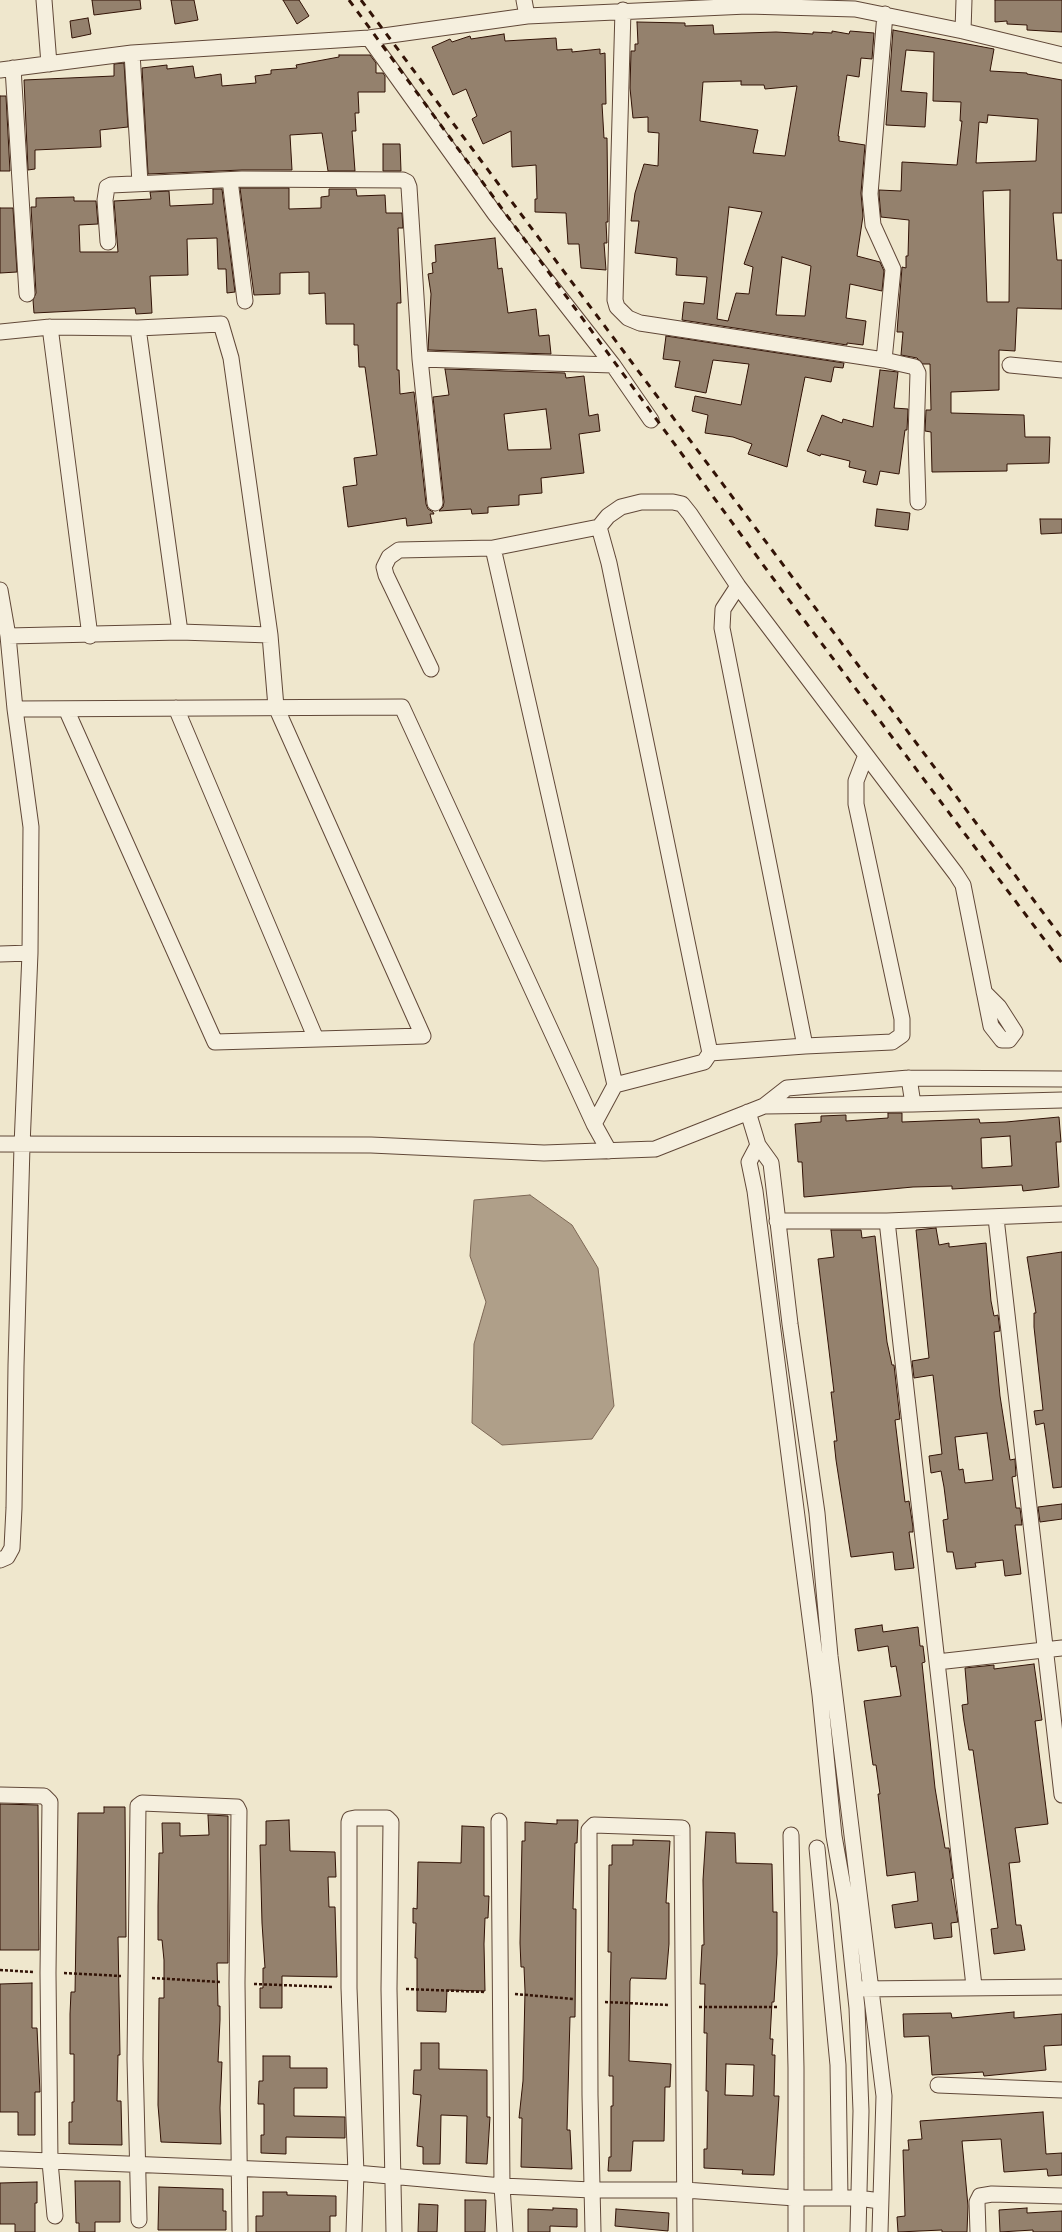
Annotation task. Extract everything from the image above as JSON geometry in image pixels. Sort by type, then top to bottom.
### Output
[{"type":"street","points":[[44,0],[49,64]]},
{"type":"street","points":[[524,0],[526,16]]},
{"type":"street","points":[[963,31],[964,0]]},
{"type":"street","points":[[27,294],[6,69],[132,53],[369,38],[526,16],[747,3],[840,8],[885,14],[1062,55]]},
{"type":"street","points":[[623,10],[615,300],[620,311],[628,318],[640,323],[884,360],[915,367],[918,370],[916,438],[918,502]]},
{"type":"street","points":[[884,360],[893,269],[873,225],[870,194],[885,14]]},
{"type":"street","points":[[369,38],[495,214],[613,366],[651,420]]},
{"type":"street","points":[[132,53],[140,183]]},
{"type":"street","points":[[230,180],[245,301]]},
{"type":"street","points":[[108,242],[106,200],[107,187],[140,183],[230,180],[403,180],[407,182],[409,187],[420,359],[435,503]]},
{"type":"street","points":[[0,332],[50,327],[138,328],[221,324],[231,358],[270,635],[276,707],[423,1036],[215,1042],[66,709]]},
{"type":"street","points":[[50,327],[90,636]]},
{"type":"street","points":[[138,328],[180,632]]},
{"type":"street","points":[[420,359],[613,366]]},
{"type":"street","points":[[1010,365],[1062,370]]},
{"type":"street","points":[[431,669],[386,575],[386,562],[389,557],[399,550],[493,548],[599,527],[608,516],[620,507],[631,504],[673,502],[682,504],[738,586],[963,885],[984,992]]},
{"type":"street","points":[[599,527],[609,562],[710,1053],[704,1062],[615,1085]]},
{"type":"street","points":[[493,548],[615,1085],[594,1124]]},
{"type":"street","points":[[738,586],[723,609],[722,628],[805,1046]]},
{"type":"street","points":[[0,590],[8,636],[15,709],[31,827],[30,953],[22,1146],[14,1508],[12,1548],[7,1557],[0,1560]]},
{"type":"street","points":[[8,636],[90,636],[180,632],[270,635]]},
{"type":"street","points":[[15,709],[402,707],[594,1124],[609,1151]]},
{"type":"street","points":[[176,708],[316,1039]]},
{"type":"street","points":[[710,1053],[805,1046],[892,1042],[901,1038],[903,1031],[856,804],[856,781],[866,755]]},
{"type":"street","points":[[0,954],[30,953]]},
{"type":"street","points":[[0,1144],[22,1146],[371,1145],[544,1153],[609,1151],[655,1148],[764,1106],[787,1088],[909,1078],[1062,1079]]},
{"type":"street","points":[[909,1078],[913,1104]]},
{"type":"street","points":[[764,1106],[1062,1100]]},
{"type":"street","points":[[748,1112],[758,1145],[771,1163],[790,1324],[817,1513],[830,1656],[849,1806],[862,1989],[858,2232]]},
{"type":"street","points":[[758,1145],[749,1162],[772,1324],[820,1695],[834,1836],[862,1989],[884,2096],[880,2232]]},
{"type":"street","points":[[777,1221],[886,1221],[996,1218],[1062,1214]]},
{"type":"street","points":[[996,1218],[1062,1795]]},
{"type":"street","points":[[886,1221],[974,1986]]},
{"type":"street","points":[[772,1324],[790,1324]]},
{"type":"street","points":[[937,1662],[1062,1648]]},
{"type":"street","points":[[0,1795],[44,1796],[50,1802],[48,1973],[50,2162],[55,2216]]},
{"type":"street","points":[[138,2220],[135,2059],[138,1806],[142,1803],[237,1807],[239,1811],[237,1983],[240,2230]]},
{"type":"street","points":[[354,2232],[356,2173],[349,1988],[350,1820],[354,1818],[387,1818],[391,1822],[389,1989],[394,2232]]},
{"type":"street","points":[[499,1822],[502,1992],[502,2186],[505,2232]]},
{"type":"street","points":[[593,2232],[589,2001],[589,1828],[594,1825],[682,1828],[685,2232]]},
{"type":"street","points":[[791,1835],[793,2008],[796,2068],[796,2232]]},
{"type":"street","points":[[817,1848],[838,2065],[840,2198]]},
{"type":"street","points":[[862,1989],[974,1986],[1062,1987]]},
{"type":"street","points":[[938,2085],[1062,2090]]},
{"type":"street","points":[[0,2159],[356,2173],[502,2186],[592,2190],[685,2190],[795,2198],[858,2198],[880,2201]]},
{"type":"street","points":[[978,2232],[977,2202],[980,2196],[992,2194],[1062,2196]]},
{"type":"path","points":[[0,1970],[349,1988]]},
{"type":"path","points":[[389,1989],[502,1992],[589,2001],[684,2006],[793,2008]]},
{"type":"shaded area","points":[[530,1195],[572,1225],[598,1268],[614,1406],[592,1439],[502,1445],[472,1423],[474,1344],[486,1302],[470,1256],[474,1200]]},
{"type":"building","points":[[92,0],[140,0],[141,9],[94,15]]},
{"type":"building","points":[[171,0],[194,0],[198,20],[175,24]]},
{"type":"building","points":[[283,0],[299,0],[309,16],[297,24]]},
{"type":"building","points":[[995,0],[1062,0],[1062,32],[1027,30],[1027,25],[1007,24],[1007,21],[995,22]]},
{"type":"building","points":[[88,18],[91,34],[72,38],[70,21]]},
{"type":"building","points":[[637,22],[685,23],[685,26],[713,25],[714,34],[776,32],[813,34],[813,32],[832,33],[832,31],[849,34],[850,31],[874,33],[872,59],[861,58],[859,77],[847,75],[838,136],[839,141],[865,145],[861,193],[863,216],[857,256],[880,262],[884,271],[882,291],[850,284],[846,318],[866,321],[863,345],[847,343],[847,345],[682,320],[684,302],[704,304],[707,277],[676,275],[677,258],[635,253],[639,221],[631,221],[635,193],[644,164],[658,166],[659,133],[648,132],[648,117],[633,118],[630,88],[631,51],[635,51],[635,44],[638,44]],"holes":[[[741,81],[741,85],[764,85],[765,89],[797,86],[785,156],[753,153],[758,130],[700,121],[703,82]],[[729,207],[762,212],[744,264],[753,267],[749,294],[736,293],[728,321],[717,319]],[[782,257],[811,266],[805,316],[776,315]]]},
{"type":"building","points":[[893,30],[994,49],[990,71],[1027,73],[1062,80],[1062,213],[1053,213],[1057,260],[1062,260],[1062,309],[1017,308],[1015,351],[999,350],[999,390],[951,392],[951,413],[1024,415],[1025,437],[1050,437],[1049,463],[1007,464],[1007,471],[932,472],[931,432],[925,431],[926,410],[931,410],[930,364],[923,364],[917,358],[901,355],[903,332],[897,332],[902,267],[906,268],[906,256],[908,256],[909,220],[881,217],[879,190],[901,191],[902,162],[957,165],[962,121],[960,121],[961,102],[933,101],[934,52],[906,50],[901,91],[927,93],[925,127],[886,125]],"holes":[[[988,115],[1038,119],[1036,161],[976,163],[979,122],[987,123]],[[1010,190],[1009,302],[987,302],[983,191]]]},
{"type":"building","points":[[504,34],[505,41],[556,38],[557,50],[572,49],[572,52],[600,49],[600,54],[605,53],[606,104],[602,104],[604,138],[607,138],[608,222],[606,222],[607,243],[604,243],[606,270],[581,268],[579,244],[568,244],[566,213],[535,212],[535,199],[537,199],[536,165],[512,167],[511,131],[483,144],[472,119],[477,116],[466,89],[453,95],[432,47],[450,39],[452,42],[470,36],[471,39]]},
{"type":"building","points":[[339,55],[370,55],[376,63],[376,73],[383,73],[385,76],[385,92],[358,92],[359,113],[355,113],[356,131],[352,131],[355,171],[328,171],[322,133],[290,135],[292,170],[242,170],[148,174],[142,68],[167,65],[167,69],[193,66],[195,78],[221,74],[222,86],[256,83],[255,76],[271,74],[271,70],[297,68],[296,65],[339,57]]},
{"type":"building","points":[[124,63],[128,127],[100,130],[101,147],[35,150],[35,169],[28,170],[24,80],[114,76],[114,64]]},
{"type":"building","points":[[0,96],[6,96],[10,171],[0,171]]},
{"type":"building","points":[[383,144],[400,144],[401,171],[383,171]]},
{"type":"building","points":[[240,188],[289,188],[289,209],[321,208],[321,197],[329,196],[329,189],[356,189],[357,196],[385,195],[386,213],[402,213],[403,228],[398,228],[401,303],[397,303],[397,370],[399,370],[400,394],[414,392],[426,504],[428,509],[434,514],[430,514],[432,523],[407,526],[406,518],[348,527],[343,487],[357,485],[354,458],[377,455],[365,367],[359,367],[358,345],[354,345],[354,324],[326,324],[325,293],[309,294],[309,272],[280,273],[280,294],[254,295]]},
{"type":"building","points":[[213,189],[222,189],[235,292],[227,293],[226,269],[218,269],[217,238],[187,239],[188,275],[150,276],[152,313],[136,314],[135,308],[34,313],[33,300],[36,293],[31,207],[36,207],[36,198],[74,197],[74,201],[96,201],[98,224],[79,225],[80,252],[118,252],[114,201],[151,199],[150,192],[169,191],[170,206],[213,204]]},
{"type":"building","points":[[0,208],[13,208],[17,272],[0,273]]},
{"type":"building","points":[[495,238],[498,269],[502,268],[508,313],[536,309],[539,336],[549,335],[551,354],[428,350],[431,294],[428,274],[433,273],[432,263],[436,262],[435,245]]},
{"type":"building","points":[[666,336],[844,363],[843,368],[834,367],[831,382],[805,377],[787,467],[748,454],[752,444],[733,437],[705,433],[708,415],[692,411],[695,396],[741,405],[749,364],[713,360],[706,393],[675,387],[680,361],[663,359]]},
{"type":"building","points":[[445,369],[565,373],[566,378],[584,376],[589,416],[598,414],[600,431],[579,434],[584,473],[541,478],[542,493],[519,495],[519,505],[488,507],[488,513],[472,514],[471,509],[439,511],[443,507],[444,502],[433,397],[449,395]],"holes":[[[546,409],[551,449],[508,450],[504,414]]]},
{"type":"building","points":[[880,370],[898,372],[894,408],[908,409],[907,430],[905,430],[899,474],[880,471],[877,485],[863,482],[866,471],[849,467],[850,461],[821,454],[820,456],[807,451],[822,415],[842,423],[843,419],[873,427]]},
{"type":"building","points":[[877,509],[910,513],[908,530],[875,526]]},
{"type":"building","points":[[1040,519],[1062,519],[1062,533],[1041,534]]},
{"type":"building","points":[[888,1113],[902,1113],[902,1122],[979,1119],[980,1123],[1059,1117],[1061,1142],[1056,1142],[1059,1187],[1023,1191],[1022,1185],[952,1189],[952,1186],[913,1187],[804,1197],[802,1162],[798,1162],[795,1124],[821,1122],[821,1116],[846,1115],[846,1121],[888,1118]],"holes":[[[1010,1136],[1012,1166],[982,1168],[981,1138]]]},
{"type":"building","points":[[936,1228],[939,1245],[949,1243],[949,1247],[986,1243],[991,1301],[994,1316],[998,1315],[1000,1331],[994,1332],[1000,1396],[1010,1460],[1015,1459],[1016,1476],[1012,1477],[1016,1508],[1020,1508],[1022,1525],[1015,1525],[1021,1574],[1005,1576],[1003,1560],[975,1563],[976,1567],[956,1569],[953,1552],[947,1552],[943,1520],[948,1519],[941,1471],[931,1473],[929,1456],[942,1454],[933,1375],[914,1378],[912,1361],[929,1358],[916,1230]],"holes":[[[987,1433],[993,1480],[965,1483],[963,1469],[959,1470],[955,1437]]]},
{"type":"building","points":[[831,1230],[861,1230],[862,1238],[875,1236],[887,1342],[892,1365],[894,1365],[900,1419],[895,1420],[905,1502],[909,1501],[913,1527],[913,1532],[909,1532],[914,1568],[895,1570],[893,1552],[851,1557],[836,1460],[834,1441],[837,1441],[831,1392],[834,1392],[818,1259],[834,1257]]},
{"type":"building","points":[[1062,1252],[1062,1487],[1053,1488],[1044,1423],[1036,1425],[1034,1411],[1043,1410],[1034,1327],[1034,1313],[1036,1313],[1027,1257]]},
{"type":"building","points":[[1062,1504],[1062,1519],[1040,1522],[1038,1507]]},
{"type":"building","points":[[882,1625],[883,1632],[918,1627],[920,1646],[923,1646],[925,1662],[922,1663],[935,1788],[945,1848],[949,1848],[953,1878],[951,1879],[958,1922],[951,1923],[952,1937],[934,1939],[932,1923],[895,1928],[892,1905],[918,1901],[915,1872],[887,1876],[878,1794],[880,1794],[876,1765],[873,1765],[864,1701],[901,1696],[896,1666],[891,1667],[888,1646],[858,1651],[855,1629]]},
{"type":"building","points":[[1034,1664],[1042,1720],[1035,1721],[1048,1824],[1015,1828],[1020,1862],[1009,1863],[1016,1925],[1021,1925],[1025,1950],[994,1954],[991,1929],[998,1928],[973,1750],[969,1750],[962,1705],[968,1704],[965,1668],[994,1665],[994,1669]]},
{"type":"building","points":[[0,1804],[38,1805],[39,1950],[0,1950]]},
{"type":"building","points":[[104,1807],[125,1807],[126,1937],[118,1937],[120,2055],[118,2055],[117,2101],[121,2101],[122,2145],[69,2144],[69,2122],[72,2122],[72,2102],[74,2102],[74,2054],[70,2054],[70,2014],[71,1992],[75,1992],[78,1813],[104,1813]]},
{"type":"building","points":[[208,1815],[228,1816],[228,1963],[217,1963],[218,2006],[220,2006],[218,2062],[222,2062],[220,2108],[221,2144],[161,2142],[158,2105],[159,1998],[164,1998],[164,1960],[162,1940],[158,1940],[158,1906],[159,1853],[163,1853],[162,1823],[180,1823],[180,1836],[209,1835]]},
{"type":"building","points":[[289,1820],[290,1851],[335,1852],[336,1877],[328,1877],[329,1907],[335,1907],[337,1977],[282,1976],[282,2008],[260,2008],[260,1988],[263,1988],[263,1968],[265,1968],[260,1845],[266,1845],[266,1821]]},
{"type":"building","points":[[557,1820],[578,1820],[577,1843],[575,1843],[573,1909],[576,1909],[575,2017],[570,2017],[567,2130],[570,2130],[572,2169],[521,2167],[522,2118],[519,2118],[523,2081],[525,1991],[524,1967],[521,1967],[520,1943],[522,1841],[525,1841],[525,1822],[557,1824]]},
{"type":"building","points":[[462,1826],[484,1827],[484,1896],[489,1896],[488,1918],[485,1918],[485,1991],[447,1990],[446,2012],[417,2011],[417,1958],[415,1958],[416,1923],[413,1923],[413,1908],[417,1909],[418,1862],[461,1863]]},
{"type":"building","points":[[706,1832],[735,1833],[736,1863],[772,1864],[773,1912],[777,1912],[777,1954],[770,2039],[773,2039],[772,2055],[775,2055],[774,2096],[779,2096],[774,2175],[742,2174],[743,2170],[704,2168],[704,2149],[707,2149],[708,2091],[706,2091],[707,2033],[704,2033],[705,1984],[700,1984],[702,1945],[704,1945],[703,1880]],"holes":[[[726,2064],[754,2065],[753,2096],[725,2095]]]},
{"type":"building","points":[[633,1840],[670,1841],[666,1903],[669,1903],[669,1944],[666,1979],[631,1978],[629,2061],[671,2064],[670,2087],[665,2087],[664,2141],[633,2141],[631,2171],[608,2171],[609,2157],[611,2157],[611,2106],[613,2106],[613,2076],[609,2076],[611,1952],[608,1952],[609,1865],[612,1865],[612,1845],[633,1845]]},
{"type":"building","points":[[32,1983],[32,2028],[37,2028],[40,2092],[35,2092],[35,2135],[18,2135],[18,2112],[0,2112],[0,1984]]},
{"type":"building","points":[[1014,2012],[1014,2018],[1062,2014],[1062,2045],[1044,2046],[1046,2070],[984,2076],[983,2072],[932,2075],[929,2036],[904,2037],[903,2014],[951,2013],[952,2018]]},
{"type":"building","points":[[421,2043],[439,2043],[439,2069],[487,2070],[487,2117],[490,2117],[487,2164],[466,2163],[467,2116],[441,2115],[440,2164],[423,2164],[423,2147],[417,2146],[421,2095],[413,2094],[414,2070],[421,2070]]},
{"type":"building","points":[[263,2056],[290,2056],[290,2068],[327,2068],[327,2088],[294,2088],[294,2116],[345,2117],[345,2138],[286,2137],[286,2154],[261,2153],[261,2135],[264,2135],[264,2104],[258,2104],[259,2081],[263,2081]]},
{"type":"building","points":[[1043,2112],[1046,2154],[1062,2153],[1062,2175],[1048,2176],[1047,2169],[1004,2172],[1001,2139],[962,2141],[968,2206],[967,2232],[942,2232],[942,2230],[898,2232],[897,2217],[905,2216],[903,2150],[909,2150],[908,2140],[922,2139],[920,2121]]},
{"type":"building","points":[[75,2181],[120,2181],[120,2222],[95,2222],[95,2232],[79,2232],[79,2223],[76,2223]]},
{"type":"building","points":[[37,2182],[35,2232],[15,2232],[15,2224],[0,2224],[0,2183]]},
{"type":"building","points":[[159,2187],[223,2189],[223,2211],[226,2211],[226,2230],[158,2230]]},
{"type":"building","points":[[263,2192],[287,2192],[287,2195],[336,2196],[336,2216],[330,2216],[330,2232],[256,2232],[256,2216],[263,2216]]},
{"type":"building","points":[[465,2200],[486,2200],[485,2232],[465,2232]]},
{"type":"building","points":[[419,2204],[438,2205],[437,2232],[418,2232]]},
{"type":"building","points":[[553,2208],[577,2209],[577,2227],[550,2226],[550,2232],[528,2232],[528,2209],[553,2210]]},
{"type":"building","points":[[1027,2208],[1027,2213],[1062,2211],[1062,2232],[1033,2232],[1033,2230],[1000,2232],[999,2210]]},
{"type":"building","points":[[616,2209],[669,2213],[668,2231],[615,2226]]},
{"type":"railway","points":[[349,0],[786,596],[1062,963]]},
{"type":"railway","points":[[361,0],[1062,938]]}]
